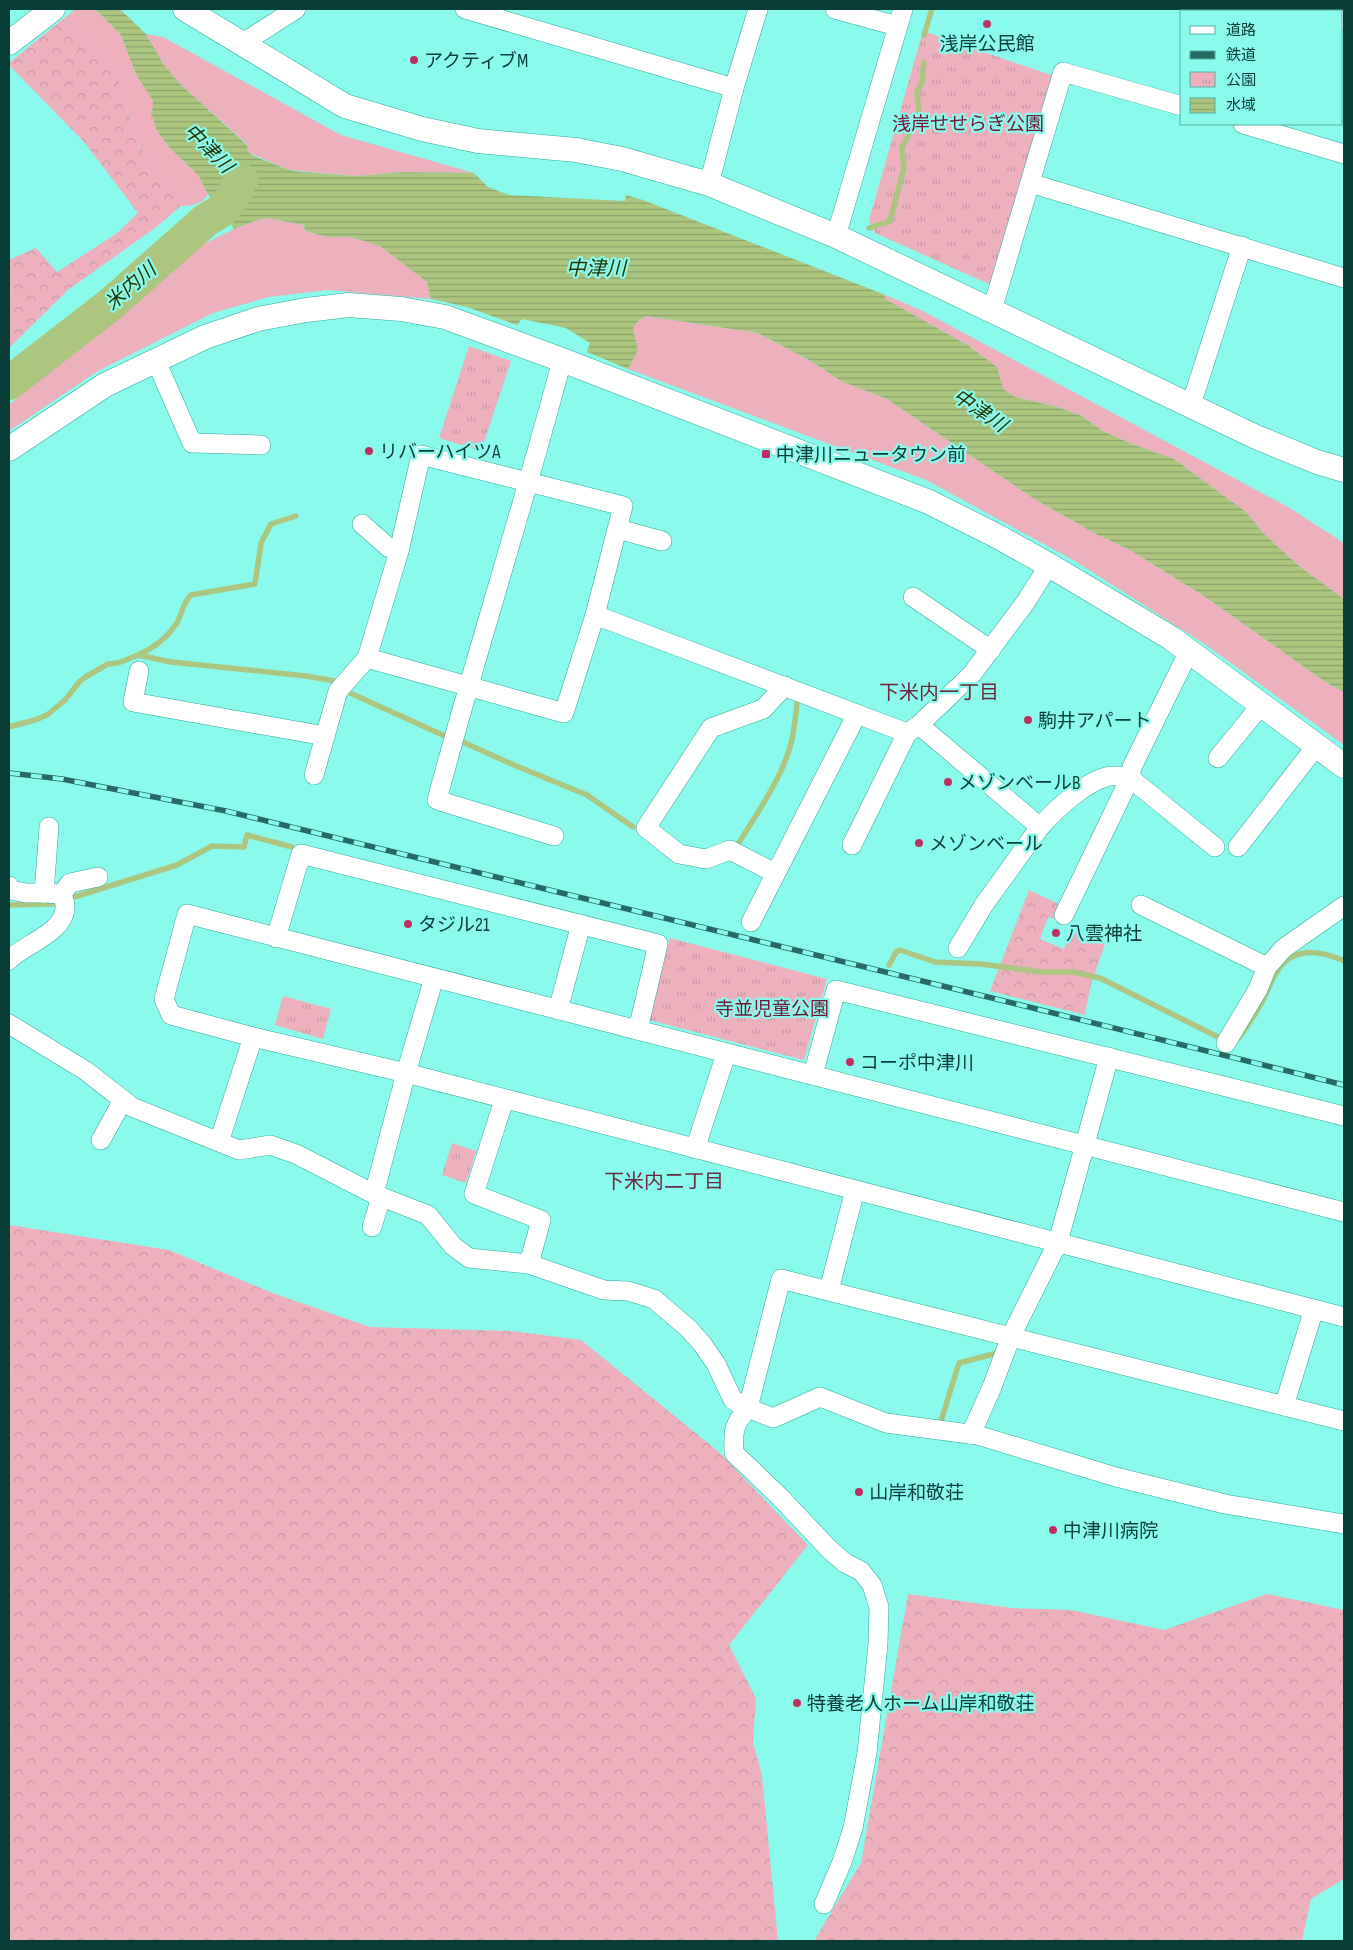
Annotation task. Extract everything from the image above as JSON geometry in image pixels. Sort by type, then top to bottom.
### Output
[{"type":"street","points":[[9,43],[53,9]]},
{"type":"street","points":[[185,9],[345,106],[422,129],[478,141],[576,150],[622,159],[709,184],[836,236],[1256,437],[1317,462],[1344,470]]},
{"type":"street","points":[[243,44],[296,9]]},
{"type":"street","points":[[466,9],[734,88]]},
{"type":"street","points":[[709,184],[734,88],[758,9]]},
{"type":"street","points":[[835,9],[900,18],[836,236]]},
{"type":"street","points":[[992,310],[1063,72],[1180,105]]},
{"type":"street","points":[[1246,125],[1344,154]]},
{"type":"street","points":[[1030,183],[1344,278]]},
{"type":"street","points":[[1191,405],[1242,246]]},
{"type":"street","points":[[9,449],[105,385],[205,337],[258,319],[306,310],[349,305],[401,309],[445,317],[562,360],[929,502],[993,534],[1170,638],[1344,766]]},
{"type":"street","points":[[554,836],[437,800],[468,685],[562,360]]},
{"type":"street","points":[[156,361],[192,443],[261,445]]},
{"type":"street","points":[[314,775],[338,691],[367,658],[399,551],[421,455],[624,506],[595,615],[564,713],[367,658]]},
{"type":"street","points":[[362,524],[388,547],[399,551]]},
{"type":"street","points":[[618,529],[662,541]]},
{"type":"street","points":[[852,845],[913,729],[972,674],[1025,603],[1049,566]]},
{"type":"street","points":[[913,597],[991,650]]},
{"type":"street","points":[[595,615],[857,714],[913,729],[1040,826]]},
{"type":"street","points":[[1064,915],[1130,778],[1132,767],[1189,652]]},
{"type":"street","points":[[139,671],[133,702],[325,736]]},
{"type":"street","points":[[775,873],[730,850],[706,859],[679,854],[646,828],[711,728],[763,708],[786,686]]},
{"type":"street","points":[[1218,758],[1262,704]]},
{"type":"street","points":[[751,922],[857,714]]},
{"type":"street","points":[[1238,846],[1317,745]]},
{"type":"street","points":[[958,948],[983,906],[1040,826],[1083,788],[1107,776],[1130,778],[1214,848]]},
{"type":"street","points":[[9,960],[18,951],[59,926],[65,909],[53,894],[48,827]]},
{"type":"street","points":[[276,938],[301,854],[581,924],[658,944],[638,1030]]},
{"type":"street","points":[[9,886],[12,890],[26,893],[53,894],[70,884],[98,877]]},
{"type":"street","points":[[1142,905],[1267,968]]},
{"type":"street","points":[[1226,1042],[1258,989],[1267,968],[1284,948],[1344,906]]},
{"type":"street","points":[[1344,1212],[187,914],[164,999],[171,1015],[253,1038],[406,1074],[1344,1317]]},
{"type":"street","points":[[558,1010],[581,924]]},
{"type":"street","points":[[372,1227],[406,1074],[434,978]]},
{"type":"street","points":[[813,1074],[836,990],[1344,1116]]},
{"type":"street","points":[[9,1024],[86,1071],[132,1107],[239,1150],[270,1145],[296,1154],[378,1195],[428,1215],[453,1246],[469,1258],[529,1264],[604,1290],[618,1290],[641,1294],[654,1299],[672,1312],[689,1329],[716,1364],[733,1400],[774,1418],[820,1397],[886,1423],[971,1434],[1116,1477],[1207,1500],[1344,1524]]},
{"type":"street","points":[[219,1142],[253,1038]]},
{"type":"street","points":[[694,1149],[726,1054]]},
{"type":"street","points":[[971,1434],[992,1387],[1011,1336],[1058,1242],[1109,1058]]},
{"type":"street","points":[[100,1140],[123,1100]]},
{"type":"street","points":[[504,1100],[474,1194],[540,1220],[529,1264]]},
{"type":"street","points":[[829,1290],[855,1190]]},
{"type":"street","points":[[824,1904],[842,1862],[853,1828],[867,1752],[878,1644],[879,1607],[872,1585],[861,1571],[845,1563],[829,1549],[780,1497],[734,1453],[737,1420],[748,1408],[782,1279],[1344,1421]]},
{"type":"street","points":[[600,1299],[604,1294],[618,1290]]},
{"type":"street","points":[[1284,1406],[1314,1309]]},
{"type":"green space","points":[[76,9],[95,9],[121,35],[136,74],[153,101],[157,129],[170,148],[198,175],[208,194],[200,202],[181,206],[137,142],[117,74],[63,19]]},
{"type":"green space","points":[[63,19],[117,74],[137,142],[181,206],[155,228],[68,290],[9,348],[9,260],[36,248],[57,272],[116,234],[138,213],[85,143],[9,65],[9,63]]},
{"type":"green space","name":"浅岸せせらぎ公園","points":[[923,31],[1054,76],[991,285],[875,233],[869,220]]},
{"type":"green space","points":[[146,34],[163,37],[341,135],[474,173],[403,172],[356,176],[289,170],[248,152],[247,144],[179,83],[164,65]]},
{"type":"green space","points":[[268,218],[304,225],[305,231],[327,237],[351,237],[380,246],[427,282],[431,299],[327,290],[269,297],[213,313],[98,371],[9,431],[10,404],[85,342],[120,318],[181,264],[192,250],[234,229],[260,219]]},
{"type":"green space","points":[[883,294],[921,310],[1288,507],[1344,543],[1344,599],[1299,566],[1264,534],[1246,512],[1174,459],[1103,431],[1082,416],[1058,407],[1015,397],[1003,389],[997,367],[969,346],[887,300]]},
{"type":"green space","points":[[646,316],[758,333],[811,361],[841,381],[887,399],[1033,498],[1096,534],[1130,550],[1207,598],[1324,681],[1344,692],[1344,745],[1206,645],[1075,561],[926,480],[628,369],[638,350],[633,328],[637,322]]},
{"type":"green space","points":[[469,346],[511,361],[481,451],[439,438]]},
{"type":"green space","points":[[1029,890],[1061,905],[1055,919],[1048,917],[1040,939],[1064,949],[1071,931],[1105,944],[1091,984],[1085,1015],[990,991]]},
{"type":"green space","name":"寺並児童公園","points":[[670,938],[827,979],[804,1060],[649,1020]]},
{"type":"green space","points":[[283,996],[331,1009],[323,1039],[275,1025]]},
{"type":"green space","points":[[452,1143],[476,1151],[466,1183],[442,1175]]},
{"type":"green space","points":[[9,1225],[169,1250],[270,1292],[370,1327],[512,1331],[581,1340],[719,1452],[808,1545],[729,1645],[756,1699],[753,1742],[762,1776],[778,1941],[9,1941]]},
{"type":"green space","points":[[908,1594],[1012,1608],[1071,1610],[1164,1630],[1267,1594],[1344,1610],[1344,1879],[1311,1899],[1302,1941],[814,1941],[861,1863]]},
{"type":"water","name":"中津川","points":[[95,9],[119,9],[122,11],[146,34],[164,65],[179,83],[247,145],[248,152],[292,171],[356,176],[403,172],[474,173],[488,187],[509,195],[625,201],[626,195],[883,294],[887,300],[969,346],[997,367],[1003,389],[1015,397],[1058,407],[1082,416],[1103,431],[1174,459],[1246,512],[1264,534],[1299,566],[1344,599],[1344,692],[1324,681],[1207,598],[1130,550],[1096,534],[1033,498],[887,399],[841,381],[811,361],[758,333],[646,316],[637,322],[633,328],[638,350],[628,369],[587,352],[590,343],[566,328],[522,319],[517,325],[467,307],[431,299],[427,282],[380,246],[351,237],[327,237],[305,231],[304,225],[268,218],[260,219],[234,229],[208,194],[198,175],[170,148],[156,129],[151,115],[153,101],[136,74],[121,35]]},
{"type":"waterway","points":[[924,35],[932,9]]},
{"type":"waterway","points":[[869,228],[890,221],[904,168],[902,148],[919,112],[917,93],[922,81],[924,63]]},
{"type":"waterway","name":"米内川","points":[[9,383],[111,304],[206,220],[221,211],[230,201],[241,180]]},
{"type":"waterway","points":[[138,655],[155,646],[169,633],[177,623],[184,605],[191,595],[255,584],[261,543],[271,524],[296,516]]},
{"type":"waterway","points":[[9,727],[47,715],[65,700],[80,681],[87,676],[108,664],[118,663],[138,655],[171,662],[306,676],[335,681]]},
{"type":"waterway","points":[[350,693],[445,736]]},
{"type":"waterway","points":[[738,844],[763,805],[785,762],[793,734],[797,703]]},
{"type":"waterway","points":[[463,742],[587,795],[633,827]]},
{"type":"waterway","points":[[68,899],[177,865],[212,846],[244,847],[247,835],[292,847]]},
{"type":"waterway","points":[[9,905],[53,904]]},
{"type":"waterway","points":[[889,965],[896,952],[900,950],[935,962],[981,964],[1042,972],[1073,972],[1100,978],[1220,1038]]},
{"type":"waterway","points":[[1238,1039],[1265,997],[1276,973],[1290,958],[1298,954],[1316,953],[1326,954],[1344,961]]},
{"type":"waterway","points":[[941,1421],[959,1363],[997,1353]]},
{"type":"railway","points":[[9,773],[62,779],[226,811],[1344,1085]]},
{"type":"place","name":"浅岸公民館","points":[[987,24]]},
{"type":"place","name":"アクティブM","points":[[414,60]]},
{"type":"place","name":"リバーハイツA","points":[[369,451]]},
{"type":"place","name":"中津川ニュータウン前","points":[[766,454]]},
{"type":"place","name":"駒井アパート","points":[[1028,720]]},
{"type":"place","name":"メゾンベールB","points":[[948,782]]},
{"type":"place","name":"メゾンベール","points":[[919,843]]},
{"type":"place","name":"タジル21","points":[[408,924]]},
{"type":"place","name":"八雲神社","points":[[1056,933]]},
{"type":"place","name":"コーポ中津川","points":[[850,1062]]},
{"type":"place","name":"山岸和敬荘","points":[[859,1492]]},
{"type":"place","name":"中津川病院","points":[[1053,1530]]},
{"type":"place","name":"特養老人ホーム山岸和敬荘","points":[[797,1703]]},
{"type":"district","name":"下米内一丁目","points":[[939,692]]},
{"type":"district","name":"下米内二丁目","points":[[664,1181]]}]
